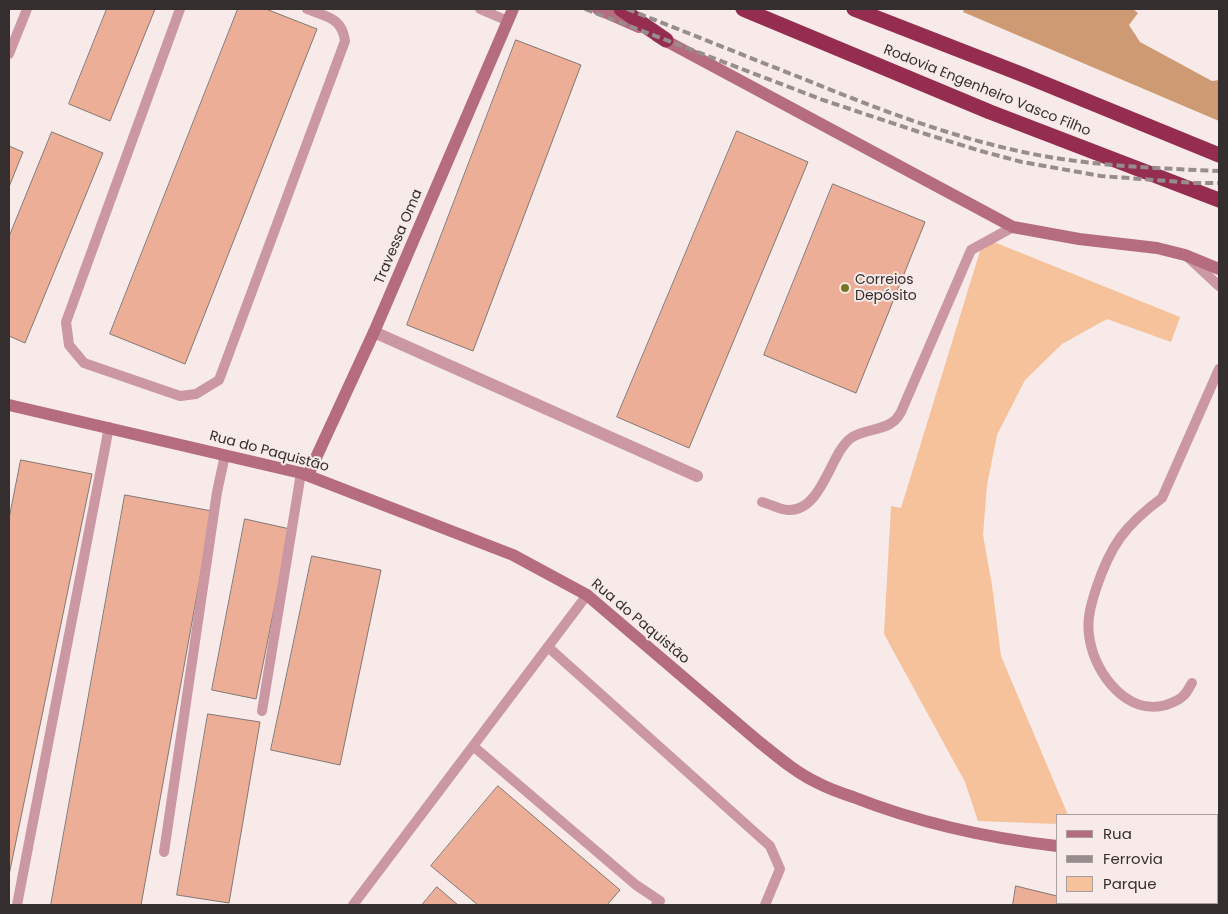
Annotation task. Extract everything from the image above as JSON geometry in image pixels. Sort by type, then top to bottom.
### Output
[{"type":"highway","points":[[621,9],[666,40]]},
{"type":"highway","name":"Rodovia Engenheiro Vasco Filho","points":[[743,9],[990,112],[1219,200]]},
{"type":"highway","name":"Rodovia Engenheiro Vasco Filho","points":[[854,9],[1021,74],[1219,155]]},
{"type":"main road","points":[[598,9],[666,40],[1013,226],[1079,239],[1157,248],[1185,255],[1219,269]]},
{"type":"main road","name":"Travessa Oma","points":[[304,474],[374,332],[511,15]]},
{"type":"main road","name":"Rua do Paquistão","points":[[9,405],[304,474],[513,555],[587,595],[758,742],[788,765],[818,783],[886,810],[955,830],[1056,846]]},
{"type":"street","points":[[374,332],[697,476]]},
{"type":"lane","points":[[9,54],[27,9]]},
{"type":"lane","points":[[180,9],[66,322],[69,346],[84,363],[180,396],[196,394],[219,380],[345,41],[344,32],[333,19],[307,9]]},
{"type":"lane","points":[[480,9],[511,15]]},
{"type":"lane","points":[[1204,149],[1219,150]]},
{"type":"lane","points":[[762,502],[788,510],[801,507],[810,500],[827,478],[843,445],[852,436],[893,422],[901,412],[971,250],[1013,226]]},
{"type":"lane","points":[[1185,255],[1219,286]]},
{"type":"lane","points":[[1192,684],[1183,697],[1169,704],[1157,707],[1144,706],[1128,700],[1103,675],[1096,660],[1090,642],[1089,610],[1105,562],[1116,542],[1145,510],[1162,498],[1219,369]]},
{"type":"lane","points":[[18,905],[108,427]]},
{"type":"lane","points":[[164,852],[224,455]]},
{"type":"lane","points":[[262,711],[304,474]]},
{"type":"lane","points":[[353,905],[587,595]]},
{"type":"lane","points":[[548,647],[770,846],[780,869],[765,905]]},
{"type":"lane","points":[[472,746],[661,904]]},
{"type":"green space","points":[[984,238],[1180,317],[1171,342],[1107,319],[1062,344],[1025,380],[997,435],[987,485],[983,535],[992,585],[1001,656],[1068,814],[1056,814],[1056,824],[978,821],[965,782],[884,634],[891,506],[901,508]]},
{"type":"shaded area","points":[[964,9],[1133,9],[1138,13],[1129,25],[1140,42],[1212,81],[1219,80],[1219,121],[963,12]]},
{"type":"building","points":[[107,9],[155,9],[110,121],[69,104]]},
{"type":"building","points":[[238,9],[266,9],[317,29],[185,364],[110,334]]},
{"type":"building","points":[[516,40],[581,65],[473,351],[407,325]]},
{"type":"building","points":[[737,131],[808,162],[689,448],[617,417]]},
{"type":"building","points":[[52,132],[103,153],[25,343],[9,336],[9,237]]},
{"type":"building","points":[[9,146],[23,152],[9,187]]},
{"type":"building","name":"Correios Depósito","points":[[833,184],[925,222],[856,393],[764,355]]},
{"type":"building","points":[[21,460],[92,474],[9,875],[9,519]]},
{"type":"building","points":[[125,495],[212,511],[141,905],[51,905]]},
{"type":"building","points":[[245,519],[290,529],[256,699],[212,690]]},
{"type":"building","points":[[312,556],[381,570],[340,765],[271,750]]},
{"type":"building","points":[[208,714],[260,722],[229,903],[177,895]]},
{"type":"building","points":[[498,786],[620,890],[607,905],[478,905],[431,866]]},
{"type":"building","points":[[1016,886],[1056,896],[1056,904],[1095,905],[1013,905]]},
{"type":"building","points":[[437,887],[458,905],[422,905]]},
{"type":"railway","points":[[585,9],[823,100],[981,151],[1022,162],[1101,176],[1219,183]]},
{"type":"railway","points":[[627,9],[858,100],[939,130],[967,138],[1047,157],[1121,166],[1219,171]]},
{"type":"place","name":"Correios Depósito","points":[[845,288]]}]
